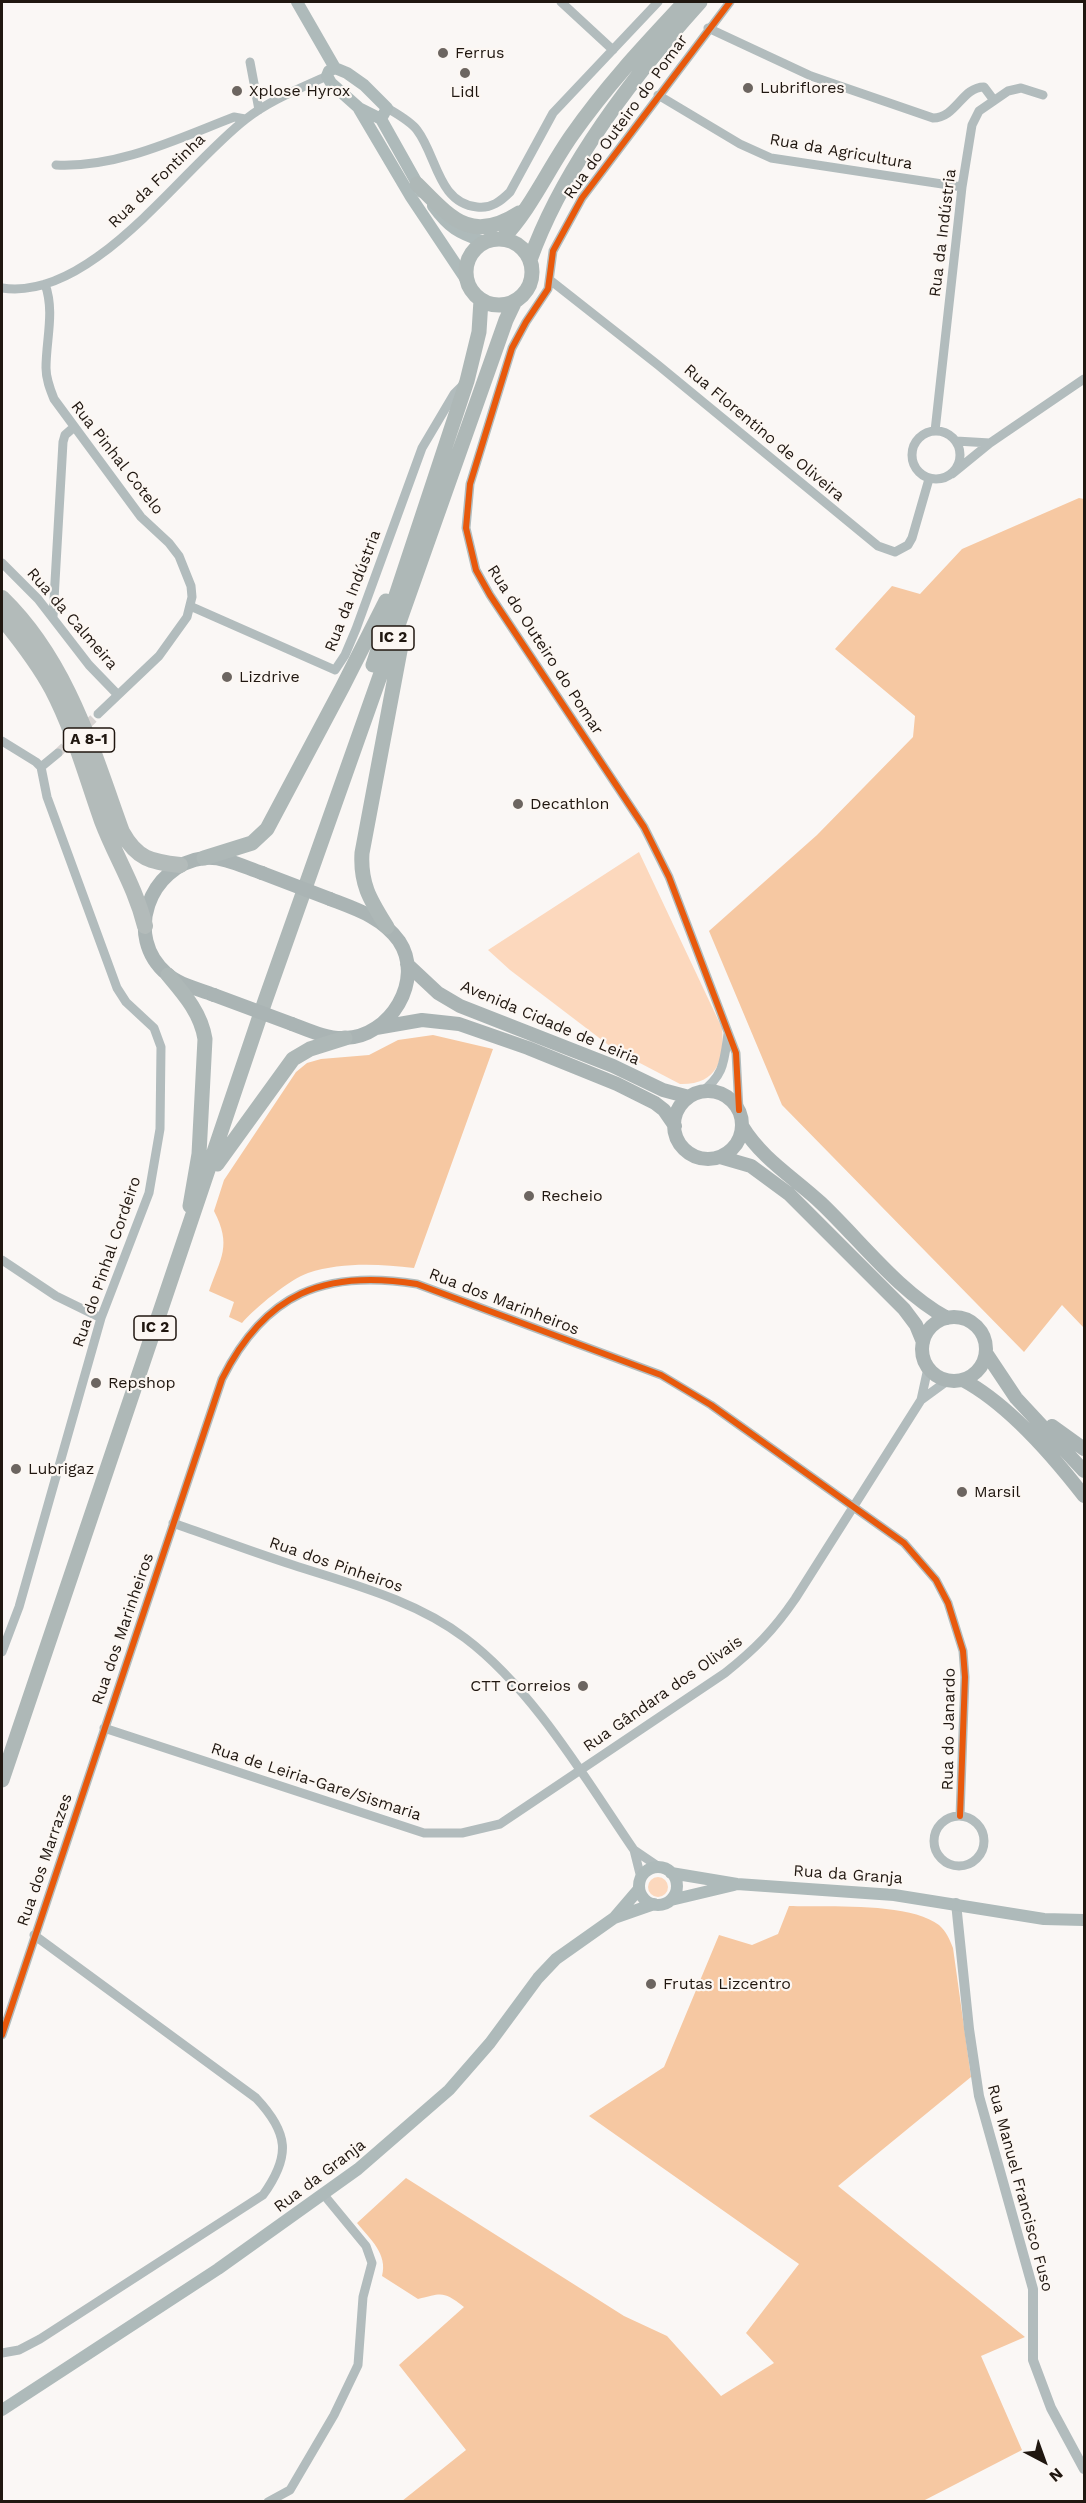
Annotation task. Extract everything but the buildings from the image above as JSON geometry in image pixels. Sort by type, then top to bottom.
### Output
[{"type":"highway","points":[[502,239],[526,208],[561,150],[613,79],[685,2]]},
{"type":"highway","name":"IC 2","points":[[2,1779],[308,877],[506,321],[515,301],[528,288],[531,279],[530,260],[559,197],[592,140],[652,58],[700,2]]},
{"type":"highway","points":[[417,184],[458,222],[469,226],[496,226],[526,208]]},
{"type":"highway","points":[[515,301],[498,305],[481,300],[475,295],[467,281],[468,259],[484,242],[502,239],[519,246],[530,260]]},
{"type":"highway","name":"IC 2","points":[[2,1755],[433,488],[467,381],[479,332],[481,300]]},
{"type":"highway","points":[[387,927],[365,889],[362,853],[399,650],[436,535],[442,501]]},
{"type":"highway","points":[[204,858],[252,843],[267,829],[348,677],[411,549]]},
{"type":"highway","name":"A 8-1","points":[[2,598],[33,634],[63,679],[90,743],[122,832],[143,857],[180,865]]},
{"type":"highway","name":"A 8-1","points":[[2,618],[39,667],[63,712],[102,822],[135,891],[145,926]]},
{"type":"highway","points":[[168,975],[194,1008],[202,1024],[205,1040],[199,1154],[190,1206]]},
{"type":"highway","points":[[205,1181],[293,1059],[310,1049],[345,1038]]},
{"type":"main road","points":[[297,2],[331,72],[359,108],[411,197],[467,281]]},
{"type":"main road","points":[[331,72],[347,74],[383,101],[384,113],[417,184],[450,227],[484,242]]},
{"type":"main road","points":[[359,108],[384,113]]},
{"type":"main road","points":[[345,1038],[324,1035],[292,1024],[168,975],[149,947],[145,926],[152,894],[163,877],[180,865],[204,858],[227,861],[368,914],[387,927],[400,943],[407,964],[408,981],[397,1007],[376,1028]]},
{"type":"main road","name":"Avenida Cidade de Leiria","points":[[407,964],[438,993],[460,1006],[613,1066],[663,1090],[695,1095]]},
{"type":"main road","name":"Avenida Cidade de Leiria","points":[[345,1038],[358,1037],[376,1028],[422,1020],[459,1024],[528,1048],[617,1084],[655,1103],[664,1110],[675,1126]]},
{"type":"main road","points":[[923,1342],[916,1325],[904,1309],[810,1213],[756,1169],[738,1160],[720,1157],[705,1158],[690,1153],[679,1142],[675,1126],[680,1107],[695,1095],[713,1092],[732,1101],[739,1110],[742,1126],[766,1158],[820,1203],[918,1299],[948,1318],[966,1319],[975,1325],[986,1342],[986,1353],[976,1373],[963,1380],[947,1381],[936,1376],[928,1368],[922,1356],[923,1342],[929,1329],[948,1318]]},
{"type":"main road","points":[[720,1157],[736,1144],[742,1126]]},
{"type":"main road","points":[[986,1353],[1016,1398],[1084,1471]]},
{"type":"main road","points":[[963,1380],[978,1388],[1008,1414],[1062,1469],[1084,1496]]},
{"type":"main road","points":[[1026,1409],[1084,1449]]},
{"type":"main road","points":[[659,1867],[671,1873],[676,1883],[675,1895],[671,1900],[654,1904],[646,1900],[640,1883],[648,1870],[659,1867]]},
{"type":"main road","name":"Rua da Granja","points":[[671,1873],[737,1884],[894,1895],[956,1903],[1044,1919],[1084,1920]]},
{"type":"main road","name":"Rua da Granja","points":[[614,1918],[640,1883]]},
{"type":"main road","name":"Rua da Granja","points":[[671,1900],[737,1884]]},
{"type":"main road","name":"Rua da Granja","points":[[2,2410],[218,2269],[324,2194],[393,2140],[449,2090],[490,2043],[538,1978],[556,1959],[614,1918],[654,1904]]},
{"type":"street","points":[[561,2],[613,50]]},
{"type":"street","points":[[384,113],[418,131],[451,195],[468,206],[482,208],[502,201],[510,192],[553,113],[658,2]]},
{"type":"street","name":"Rua do Outeiro do Pomar","points":[[730,2],[708,28],[582,198],[553,251],[548,289],[526,322],[513,348],[476,463],[466,506],[466,528],[476,570],[490,595],[644,827],[669,877],[736,1053],[739,1110]]},
{"type":"street","points":[[708,28],[811,76],[933,118],[941,118],[950,113],[961,100],[978,87],[984,87],[993,99]]},
{"type":"street","points":[[250,62],[259,110]]},
{"type":"street","name":"Rua da Fontinha","points":[[2,288],[45,285],[68,274],[136,228],[245,119],[331,72]]},
{"type":"street","name":"Rua da Indústria","points":[[935,431],[962,187],[972,124],[979,111],[993,99],[1008,91],[1021,88],[1043,95]]},
{"type":"street","name":"Rua da Agricultura","points":[[658,95],[740,144],[771,158],[962,187]]},
{"type":"street","points":[[56,165],[82,166],[108,161],[137,153],[234,117],[245,119]]},
{"type":"street","name":"Rua Florentino de Oliveira","points":[[550,280],[886,551],[895,552],[902,549],[912,538],[929,479]]},
{"type":"street","name":"Rua Pinhal Cotelo","points":[[45,285],[51,307],[47,382],[54,399],[73,428],[141,517],[169,543],[179,556],[191,586],[190,606]]},
{"type":"street","points":[[990,443],[956,441],[943,432],[935,431],[921,437],[913,449],[914,464],[922,475],[929,479],[937,480],[952,474],[990,443],[1084,379]]},
{"type":"street","name":"Rua da Indústria","points":[[190,606],[335,670],[357,629],[422,448],[454,394],[467,381]]},
{"type":"street","points":[[53,617],[63,442],[65,435],[73,428]]},
{"type":"street","points":[[952,474],[960,462],[956,441]]},
{"type":"street","name":"Rua da Calmeira","points":[[2,563],[53,617],[80,654],[118,695]]},
{"type":"street","points":[[98,714],[159,656],[187,616],[190,606]]},
{"type":"street","points":[[2,741],[41,767],[58,753]]},
{"type":"street","name":"Rua do Pinhal Cordeiro","points":[[2,1652],[19,1607],[101,1318],[149,1193],[160,1129],[161,1047],[154,1028],[126,1002],[117,988],[47,797],[41,767]]},
{"type":"street","points":[[695,1095],[710,1086],[720,1073],[728,1032]]},
{"type":"street","points":[[2,1260],[56,1296],[101,1318]]},
{"type":"street","name":"Rua dos Marinheiros","points":[[104,1728],[222,1379],[235,1353],[253,1331],[283,1302],[302,1293],[339,1282],[375,1279],[417,1284],[661,1375],[711,1405],[854,1505]]},
{"type":"street","name":"Rua Gândara dos Olivais","points":[[579,1770],[725,1673],[756,1649],[775,1628],[921,1400],[928,1368]]},
{"type":"street","name":"Rua Gândara dos Olivais","points":[[921,1400],[947,1381]]},
{"type":"street","name":"Rua do Janardo","points":[[854,1505],[904,1542],[920,1560],[936,1580],[957,1625],[963,1651],[965,1677],[960,1816]]},
{"type":"street","name":"Rua dos Pinheiros","points":[[173,1523],[377,1593],[437,1620],[464,1637],[508,1677],[524,1695],[634,1850],[659,1867]]},
{"type":"street","name":"Rua de Leiria-Gare/Sismaria","points":[[104,1728],[424,1833],[462,1833],[500,1824],[579,1770]]},
{"type":"street","name":"Rua dos Marrazes","points":[[2,2035],[104,1728]]},
{"type":"street","points":[[960,1816],[975,1821],[980,1827],[984,1842],[979,1857],[972,1862],[957,1866],[941,1859],[936,1852],[934,1835],[944,1821],[960,1816]]},
{"type":"street","name":"Rua dos Pinheiros","points":[[634,1850],[640,1883]]},
{"type":"street","name":"Rua Manuel Francisco Fuso","points":[[956,1903],[969,2030],[979,2096],[1033,2289],[1033,2360],[1051,2408],[1084,2469]]},
{"type":"street","name":"Rua dos Marrazes","points":[[2,2353],[19,2350],[40,2339],[263,2195],[277,2176],[283,2153],[281,2133],[272,2114],[256,2098],[34,1935]]},
{"type":"street","points":[[268,2502],[290,2490],[334,2415],[358,2365],[363,2297],[372,2263],[366,2246],[324,2194]]},
{"type":"shaded area","points":[[1079,498],[1084,499],[1084,1328],[1062,1305],[1024,1352],[782,1105],[709,931],[817,835],[913,737],[915,716],[835,649],[892,586],[920,594],[962,549]]},
{"type":"shaded area","points":[[639,852],[722,1028],[722,1050],[716,1068],[703,1080],[693,1083],[680,1084],[615,1050],[510,970],[488,950]]},
{"type":"shaded area","points":[[433,1035],[493,1049],[414,1268],[361,1265],[321,1269],[301,1276],[283,1288],[242,1323],[229,1317],[234,1302],[209,1291],[223,1251],[222,1233],[214,1211],[224,1180],[296,1072],[307,1063],[321,1059],[369,1055],[398,1040]]},
{"type":"shaded area","points":[[658,1877],[665,1880],[668,1887],[665,1894],[658,1897],[651,1894],[648,1887],[651,1880]]},
{"type":"shaded area","points":[[789,1906],[867,1907],[909,1912],[939,1925],[951,1942],[971,2077],[838,2186],[1025,2337],[981,2356],[1022,2450],[923,2501],[402,2501],[466,2450],[399,2365],[464,2307],[442,2295],[418,2299],[382,2276],[382,2261],[377,2247],[357,2223],[406,2178],[624,2316],[667,2336],[721,2396],[774,2363],[746,2333],[799,2264],[589,2116],[664,2067],[719,1935],[752,1945],[778,1934]]},
{"type":"tunnel","points":[[58,753],[98,714]]},
{"type":"cycle path","points":[[730,2],[582,198],[553,251],[548,289],[512,348],[470,484],[466,528],[476,570],[490,595],[644,827],[669,877],[736,1053],[739,1110]]},
{"type":"cycle path","points":[[2,2035],[222,1379],[239,1350],[258,1326],[278,1307],[301,1294],[326,1285],[354,1280],[384,1280],[417,1284],[661,1375],[711,1405],[904,1543],[936,1580],[948,1603],[963,1651],[965,1677],[960,1816]]},
{"type":"place","name":"Ferrus","points":[[443,53]]},
{"type":"place","name":"Lidl","points":[[465,73]]},
{"type":"place","name":"Lubriflores","points":[[748,88]]},
{"type":"place","name":"Xplose Hyrox","points":[[237,91]]},
{"type":"place","name":"Lizdrive","points":[[227,677]]},
{"type":"place","name":"Decathlon","points":[[518,804]]},
{"type":"place","name":"Recheio","points":[[529,1196]]},
{"type":"place","name":"Repshop","points":[[96,1383]]},
{"type":"place","name":"Lubrigaz","points":[[16,1469]]},
{"type":"place","name":"Marsil","points":[[962,1492]]},
{"type":"place","name":"CTT Correios","points":[[583,1686]]},
{"type":"place","name":"Frutas Lizcentro","points":[[651,1984]]}]
